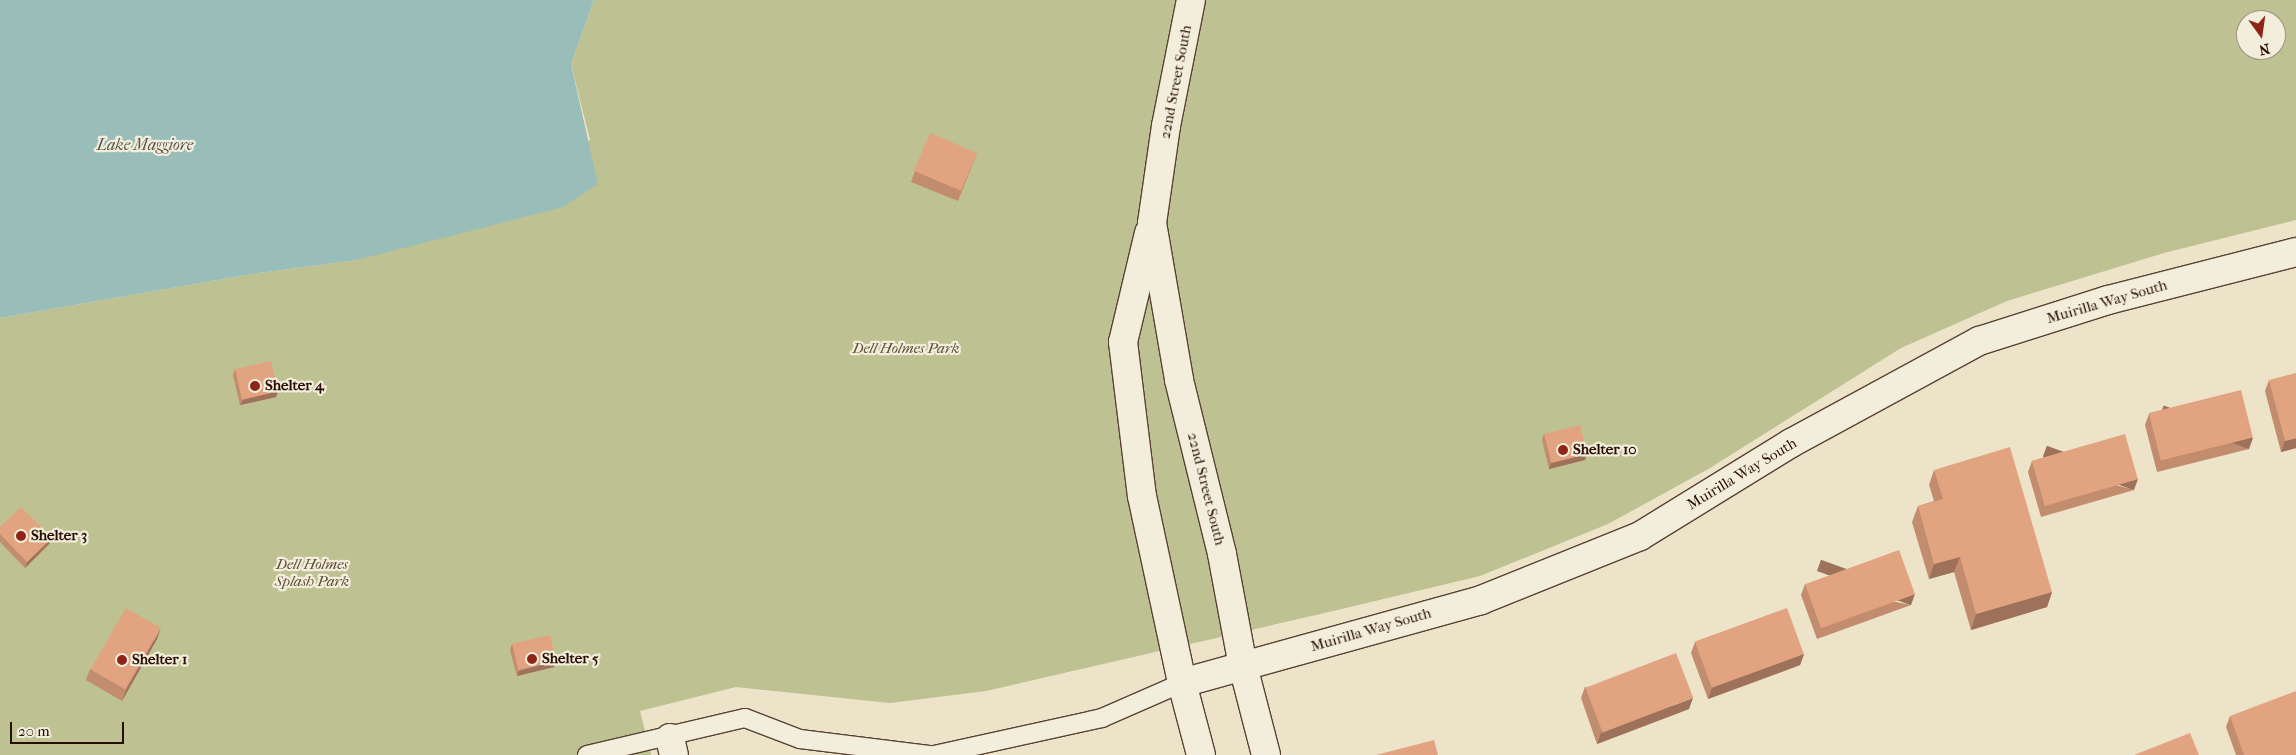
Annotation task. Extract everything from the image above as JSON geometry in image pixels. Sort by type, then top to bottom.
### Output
[{"type":"street","name":"22nd Street South","points":[[1192,0],[1166,126],[1152,223],[1123,342],[1142,496],[1182,683],[1201,755]]},
{"type":"street","name":"22nd Street South","points":[[1152,223],[1179,380],[1222,554],[1243,666],[1266,755]]},
{"type":"street","name":"Muirilla Way South","points":[[1182,683],[1480,600],[1640,536],[1791,443],[1979,341],[2108,300],[2296,252]]},
{"type":"lane","points":[[587,755],[672,746],[745,718],[800,739],[933,755],[1102,718],[1182,683]]},
{"type":"green space","name":"Dell Holmes Park","points":[[594,0],[2296,0],[2296,220],[2164,253],[2007,301],[1901,348],[1710,468],[1608,524],[1480,576],[986,691],[890,703],[736,687],[640,711],[651,755],[0,755],[0,318],[252,274],[357,260],[590,140],[571,64]]},
{"type":"water","name":"Lake Maggiore","points":[[0,0],[594,0],[571,64],[598,184],[563,207],[357,260],[252,274],[0,318]]},
{"type":"building","points":[[930,133],[977,153],[961,191],[914,171]]},
{"type":"building","name":"Shelter 4","points":[[271,361],[278,391],[242,400],[235,369]]},
{"type":"building","points":[[2296,373],[2296,438],[2285,441],[2269,380]]},
{"type":"building","points":[[2241,390],[2253,438],[2161,461],[2149,413]]},
{"type":"building","name":"Shelter 10","points":[[1580,425],[1587,454],[1551,463],[1544,434]]},
{"type":"building","points":[[2125,434],[2138,479],[2045,506],[2032,461]]},
{"type":"building","points":[[2010,447],[2052,592],[1976,614],[1960,557],[1934,564],[1918,506],[1943,499],[1934,470]]},
{"type":"building","name":"Shelter 3","points":[[21,507],[52,538],[27,562],[0,534],[0,527]]},
{"type":"building","points":[[1899,550],[1915,594],[1821,628],[1805,584]]},
{"type":"building","name":"Shelter 1","points":[[126,608],[161,628],[125,689],[90,669]]},
{"type":"building","points":[[1787,608],[1804,654],[1712,688],[1695,642]]},
{"type":"building","name":"Shelter 5","points":[[550,635],[556,661],[518,670],[512,644]]},
{"type":"building","points":[[1676,653],[1693,698],[1603,733],[1585,688]]},
{"type":"building","points":[[2296,691],[2296,755],[2244,755],[2230,716]]},
{"type":"building","points":[[2190,733],[2199,755],[2134,755]]},
{"type":"building","points":[[1434,740],[1438,755],[1376,755]]},
{"type":"place","name":"Shelter 4","points":[[255,386]]},
{"type":"place","name":"Shelter 10","points":[[1563,450]]},
{"type":"place","name":"Shelter 3","points":[[21,536]]},
{"type":"place","name":"Shelter 5","points":[[532,659]]},
{"type":"place","name":"Shelter 1","points":[[122,660]]},
{"type":"park label","name":"Dell Holmes Splash Park","points":[[312,572]]}]
